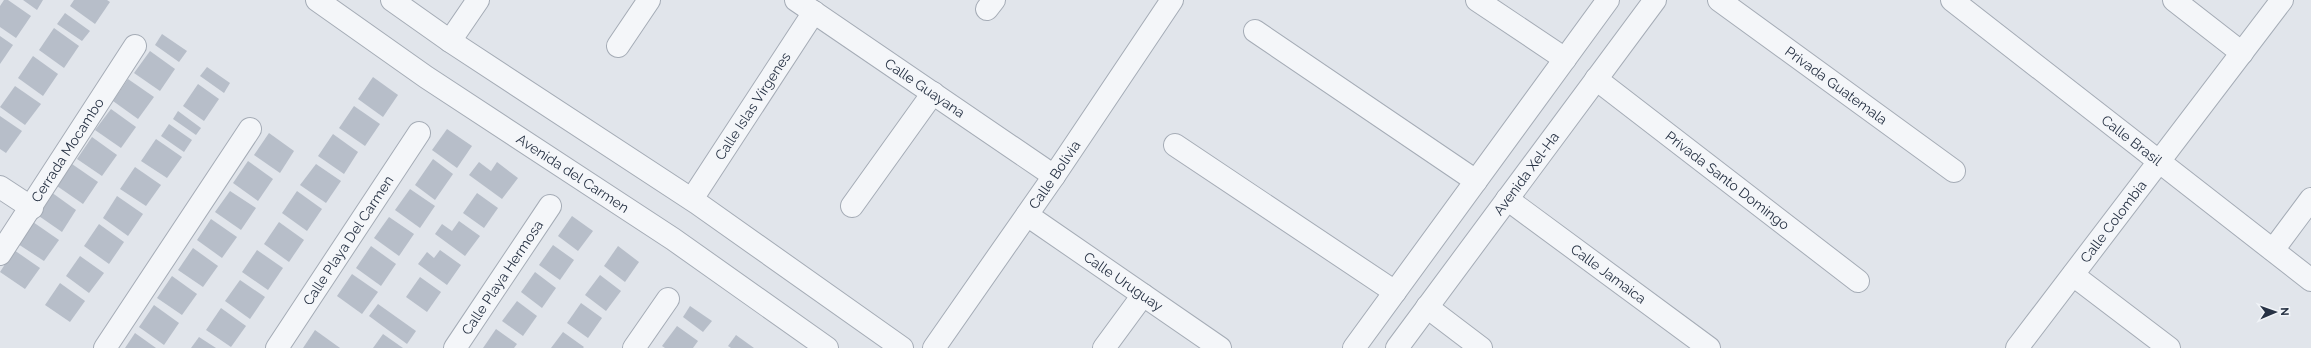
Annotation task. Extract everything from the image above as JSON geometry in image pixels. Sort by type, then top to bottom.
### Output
[{"type":"street","points":[[392,0],[450,41],[692,199],[902,348]]},
{"type":"street","points":[[450,41],[478,0]]},
{"type":"street","points":[[618,46],[649,0]]},
{"type":"street","name":"Calle Guayana","points":[[796,0],[1054,176]]},
{"type":"street","name":"Calle Bolivia","points":[[934,348],[1054,176],[1172,0]]},
{"type":"street","points":[[1476,0],[1565,59]]},
{"type":"street","points":[[1354,348],[1608,0]]},
{"type":"street","name":"Avenida Xel-Ha","points":[[1397,348],[1655,0]]},
{"type":"street","name":"Privada Guatemala","points":[[1719,0],[1954,171]]},
{"type":"street","name":"Calle Brasil","points":[[1952,0],[2311,280]]},
{"type":"street","points":[[2174,0],[2242,53]]},
{"type":"street","name":"Calle Colombia","points":[[2017,348],[2282,0]]},
{"type":"street","name":"Avenida del Carmen","points":[[323,2],[426,77],[673,239],[827,348]]},
{"type":"street","name":"Calle Islas Vírgenes","points":[[692,199],[814,12]]},
{"type":"street","points":[[1255,31],[1476,181]]},
{"type":"street","name":"Cerrada Mocambo","points":[[0,254],[32,208],[135,46]]},
{"type":"street","name":"Privada Santo Domingo","points":[[1596,79],[1858,281]]},
{"type":"street","points":[[852,206],[933,93]]},
{"type":"street","points":[[104,348],[250,129]]},
{"type":"street","name":"Calle Playa Del Carmen","points":[[277,348],[420,133]]},
{"type":"street","points":[[1175,145],[1394,292]]},
{"type":"street","points":[[0,187],[32,208]]},
{"type":"street","name":"Calle Jamaica","points":[[1507,199],[1709,348]]},
{"type":"street","points":[[2273,250],[2311,199]]},
{"type":"street","name":"Calle Playa Hermosa","points":[[455,348],[550,206]]},
{"type":"street","name":"Calle Uruguay","points":[[1027,215],[1220,348]]},
{"type":"street","points":[[2073,275],[2169,348]]},
{"type":"street","points":[[1104,348],[1143,295]]},
{"type":"street","points":[[634,348],[668,299]]},
{"type":"street","points":[[1427,307],[1481,348]]},
{"type":"building","points":[[4,0],[8,0],[31,16],[16,38],[0,27],[0,6]]},
{"type":"building","points":[[23,0],[43,0],[37,10]]},
{"type":"building","points":[[74,0],[107,0],[110,2],[95,24],[70,6]]},
{"type":"building","points":[[65,13],[90,31],[82,41],[57,24]]},
{"type":"building","points":[[54,28],[79,46],[64,68],[39,50]]},
{"type":"building","points":[[162,34],[187,51],[179,62],[155,45]]},
{"type":"building","points":[[0,36],[13,45],[0,64]]},
{"type":"building","points":[[150,51],[175,69],[160,91],[134,73]]},
{"type":"building","points":[[33,56],[58,74],[43,96],[18,78]]},
{"type":"building","points":[[207,67],[230,83],[224,93],[200,76]]},
{"type":"building","points":[[373,77],[398,95],[383,117],[358,99]]},
{"type":"building","points":[[128,79],[154,97],[138,119],[113,101]]},
{"type":"building","points":[[198,84],[219,99],[204,121],[183,106]]},
{"type":"building","points":[[15,86],[41,104],[25,125],[0,107]]},
{"type":"building","points":[[354,106],[380,124],[365,146],[339,128]]},
{"type":"building","points":[[111,109],[136,127],[121,148],[95,130]]},
{"type":"building","points":[[178,111],[201,128],[196,135],[173,119]]},
{"type":"building","points":[[0,116],[22,131],[6,153],[0,149]]},
{"type":"building","points":[[169,124],[192,140],[184,152],[161,136]]},
{"type":"building","points":[[447,129],[472,146],[457,168],[432,150]]},
{"type":"building","points":[[269,133],[294,151],[280,173],[254,155]]},
{"type":"building","points":[[333,134],[358,152],[344,174],[318,156]]},
{"type":"building","points":[[92,137],[117,155],[102,176],[77,159]]},
{"type":"building","points":[[156,139],[182,157],[167,178],[141,161]]},
{"type":"building","points":[[433,159],[453,174],[435,200],[415,185]]},
{"type":"building","points":[[248,161],[273,179],[258,201],[233,183]]},
{"type":"building","points":[[479,162],[491,171],[497,162],[518,178],[502,199],[469,175]]},
{"type":"building","points":[[72,164],[98,182],[83,204],[57,186]]},
{"type":"building","points":[[316,164],[341,181],[326,203],[300,185]]},
{"type":"building","points":[[135,167],[161,185],[146,206],[120,189]]},
{"type":"building","points":[[410,189],[435,206],[420,228],[395,210]]},
{"type":"building","points":[[230,191],[256,208],[241,230],[215,212]]},
{"type":"building","points":[[297,191],[322,209],[307,231],[282,213]]},
{"type":"building","points":[[51,192],[76,210],[62,232],[36,214]]},
{"type":"building","points":[[477,193],[498,208],[484,228],[463,213]]},
{"type":"building","points":[[117,196],[143,214],[128,236],[103,218]]},
{"type":"building","points":[[572,216],[593,231],[578,251],[558,236]]},
{"type":"building","points":[[389,217],[414,234],[399,256],[374,238]]},
{"type":"building","points":[[211,219],[237,237],[222,258],[197,240]]},
{"type":"building","points":[[459,221],[480,236],[465,256],[435,234],[442,224],[452,231]]},
{"type":"building","points":[[33,222],[59,240],[44,261],[18,244]]},
{"type":"building","points":[[279,222],[304,240],[289,262],[264,244]]},
{"type":"building","points":[[99,224],[124,242],[109,264],[84,246]]},
{"type":"building","points":[[553,245],[574,260],[560,280],[539,265]]},
{"type":"building","points":[[371,246],[396,264],[381,286],[356,268]]},
{"type":"building","points":[[618,246],[639,262],[625,282],[604,266]]},
{"type":"building","points":[[193,248],[218,266],[203,287],[178,270]]},
{"type":"building","points":[[14,250],[40,268],[25,289],[0,272]]},
{"type":"building","points":[[257,250],[283,268],[268,290],[242,272]]},
{"type":"building","points":[[440,250],[461,265],[447,285],[418,264],[427,252],[434,258]]},
{"type":"building","points":[[80,256],[104,273],[89,293],[66,276]]},
{"type":"building","points":[[535,272],[556,288],[542,308],[521,292]]},
{"type":"building","points":[[352,274],[378,292],[362,314],[337,296]]},
{"type":"building","points":[[600,275],[621,291],[606,311],[585,295]]},
{"type":"building","points":[[172,276],[197,294],[182,315],[157,298]]},
{"type":"building","points":[[420,277],[441,292],[427,312],[406,297]]},
{"type":"building","points":[[240,280],[265,297],[250,319],[225,301]]},
{"type":"building","points":[[60,283],[85,301],[70,322],[45,305]]},
{"type":"building","points":[[517,301],[537,316],[523,336],[502,321]]},
{"type":"building","points":[[581,303],[602,318],[588,338],[567,323]]},
{"type":"building","points":[[378,304],[416,331],[407,344],[369,316]]},
{"type":"building","points":[[154,305],[179,323],[164,345],[139,327]]},
{"type":"building","points":[[690,306],[712,321],[703,332],[683,317]]},
{"type":"building","points":[[221,308],[246,326],[231,347],[206,330]]},
{"type":"building","points":[[677,326],[698,341],[693,348],[665,348],[662,346]]},
{"type":"building","points":[[496,329],[517,344],[514,348],[483,348]]},
{"type":"building","points":[[315,330],[340,348],[303,348]]},
{"type":"building","points":[[563,332],[584,347],[551,348]]},
{"type":"building","points":[[135,333],[156,348],[125,348]]},
{"type":"building","points":[[383,334],[403,348],[373,348]]},
{"type":"building","points":[[736,335],[754,348],[731,348],[728,346]]},
{"type":"building","points":[[199,337],[216,348],[191,348]]}]
